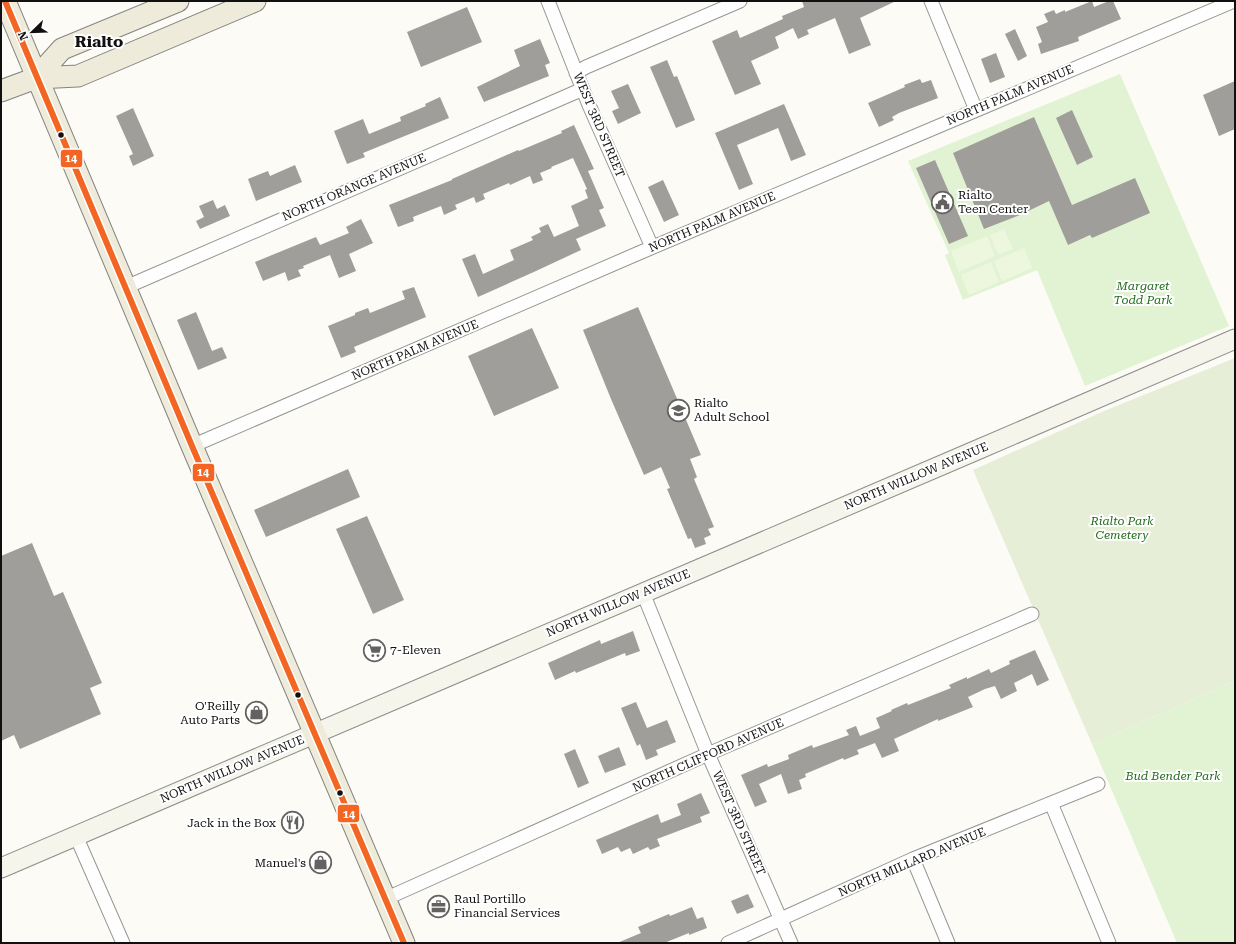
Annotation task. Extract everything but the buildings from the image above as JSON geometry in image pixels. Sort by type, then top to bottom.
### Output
[{"type":"main road","points":[[5,1],[36,78],[404,943]]},
{"type":"main road","points":[[36,78],[62,49],[178,1]]},
{"type":"main road","points":[[1,91],[36,78],[78,76],[255,1]]},
{"type":"street","name":"WEST 3RD STREET","points":[[548,1],[576,73],[652,247]]},
{"type":"street","points":[[576,73],[586,67],[740,1]]},
{"type":"street","points":[[931,1],[976,110]]},
{"type":"street","name":"NORTH PALM AVENUE","points":[[192,446],[652,247],[1234,1]]},
{"type":"street","name":"NORTH ORANGE AVENUE","points":[[126,287],[583,89]]},
{"type":"street","name":"NORTH WILLOW AVENUE","points":[[1,868],[1235,339]]},
{"type":"street","name":"WEST 3RD STREET","points":[[643,593],[708,754],[792,943]]},
{"type":"street","name":"NORTH CLIFFORD AVENUE","points":[[385,898],[708,754],[1032,614]]},
{"type":"street","name":"NORTH MILLARD AVENUE","points":[[728,943],[913,859],[1098,784]]},
{"type":"street","points":[[1052,803],[1109,943]]},
{"type":"street","points":[[76,836],[123,943]]},
{"type":"street","points":[[913,859],[948,943]]},
{"type":"green space","name":"Margaret Todd Park","points":[[1120,74],[1229,326],[1085,386],[1037,270],[963,300],[945,255],[949,253],[908,161]]},
{"type":"green space","points":[[1004,229],[1013,249],[998,255],[990,235]]},
{"type":"green space","points":[[987,236],[995,256],[959,272],[951,251]]},
{"type":"green space","points":[[1024,248],[1032,268],[1002,281],[994,261]]},
{"type":"green space","points":[[991,262],[999,282],[969,295],[961,275]]},
{"type":"green space","name":"Rialto Park Cemetery","points":[[1235,358],[1235,681],[1092,744],[973,470],[1104,411]]},
{"type":"green space","name":"Bud Bender Park","points":[[1235,681],[1235,943],[1177,943],[1092,744]]},
{"type":"transit line","name":"14","points":[[5,1],[192,446],[404,943]]},
{"type":"place","name":"Rialto Teen Center","points":[[942,202]]},
{"type":"place","name":"Rialto Adult School","points":[[679,410]]},
{"type":"place","name":"7-Eleven","points":[[375,650]]},
{"type":"place","name":"O'Reilly Auto Parts","points":[[256,713]]},
{"type":"place","name":"Jack in the Box","points":[[292,823]]},
{"type":"place","name":"Manuel's","points":[[321,863]]},
{"type":"place","name":"Raul Portillo Financial Services","points":[[438,906]]},
{"type":"district","name":"Rialto","points":[[99,41]]}]
